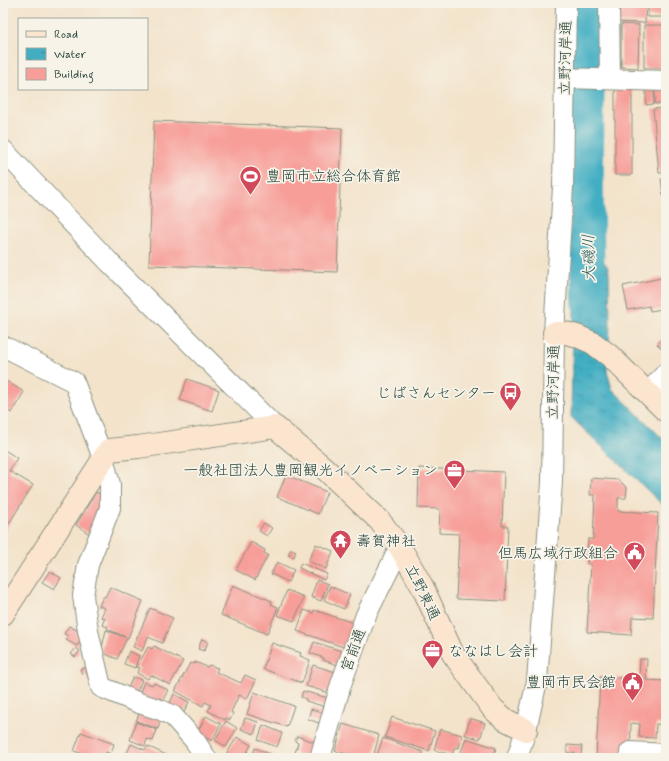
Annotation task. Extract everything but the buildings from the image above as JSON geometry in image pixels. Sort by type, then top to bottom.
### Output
[{"type":"street","name":"立野河岸通","points":[[517,758],[526,730],[537,681],[551,490],[560,333],[563,187],[569,79],[566,3]]},
{"type":"street","points":[[609,3],[610,79]]},
{"type":"street","points":[[569,79],[666,81]]},
{"type":"street","points":[[3,150],[131,285],[275,427]]},
{"type":"street","points":[[560,333],[577,336],[593,343],[610,356],[666,411]]},
{"type":"street","points":[[3,346],[74,382],[103,458],[110,484],[110,508],[88,565],[83,596],[88,631],[101,687],[173,716],[195,741],[206,758]]},
{"type":"street","points":[[648,393],[666,373]]},
{"type":"street","points":[[3,614],[109,450],[275,427]]},
{"type":"street","name":"立野東通","points":[[275,427],[324,468],[379,520],[400,547],[422,588],[453,654],[493,709],[506,720],[526,730]]},
{"type":"street","name":"宮前通","points":[[320,758],[341,684],[366,615],[400,547]]},
{"type":"street","points":[[630,752],[666,754]]},
{"type":"water","points":[[576,255],[596,255],[608,267],[610,327],[607,371],[612,389],[666,442],[666,508],[571,417]]},
{"type":"waterway","name":"大磯川","points":[[588,301],[587,152],[589,3]]},
{"type":"place","name":"豊岡市立総合体育館","points":[[251,196]]},
{"type":"place","name":"じばさんセンター","points":[[511,412]]},
{"type":"place","name":"一般社団法人豊岡観光イノベーション","points":[[454,490]]},
{"type":"place","name":"壽賀神社","points":[[341,560]]},
{"type":"place","name":"但馬広域行政組合","points":[[634,572]]},
{"type":"place","name":"ななはし会計","points":[[433,670]]},
{"type":"place","name":"豊岡市民会館","points":[[632,702]]}]
